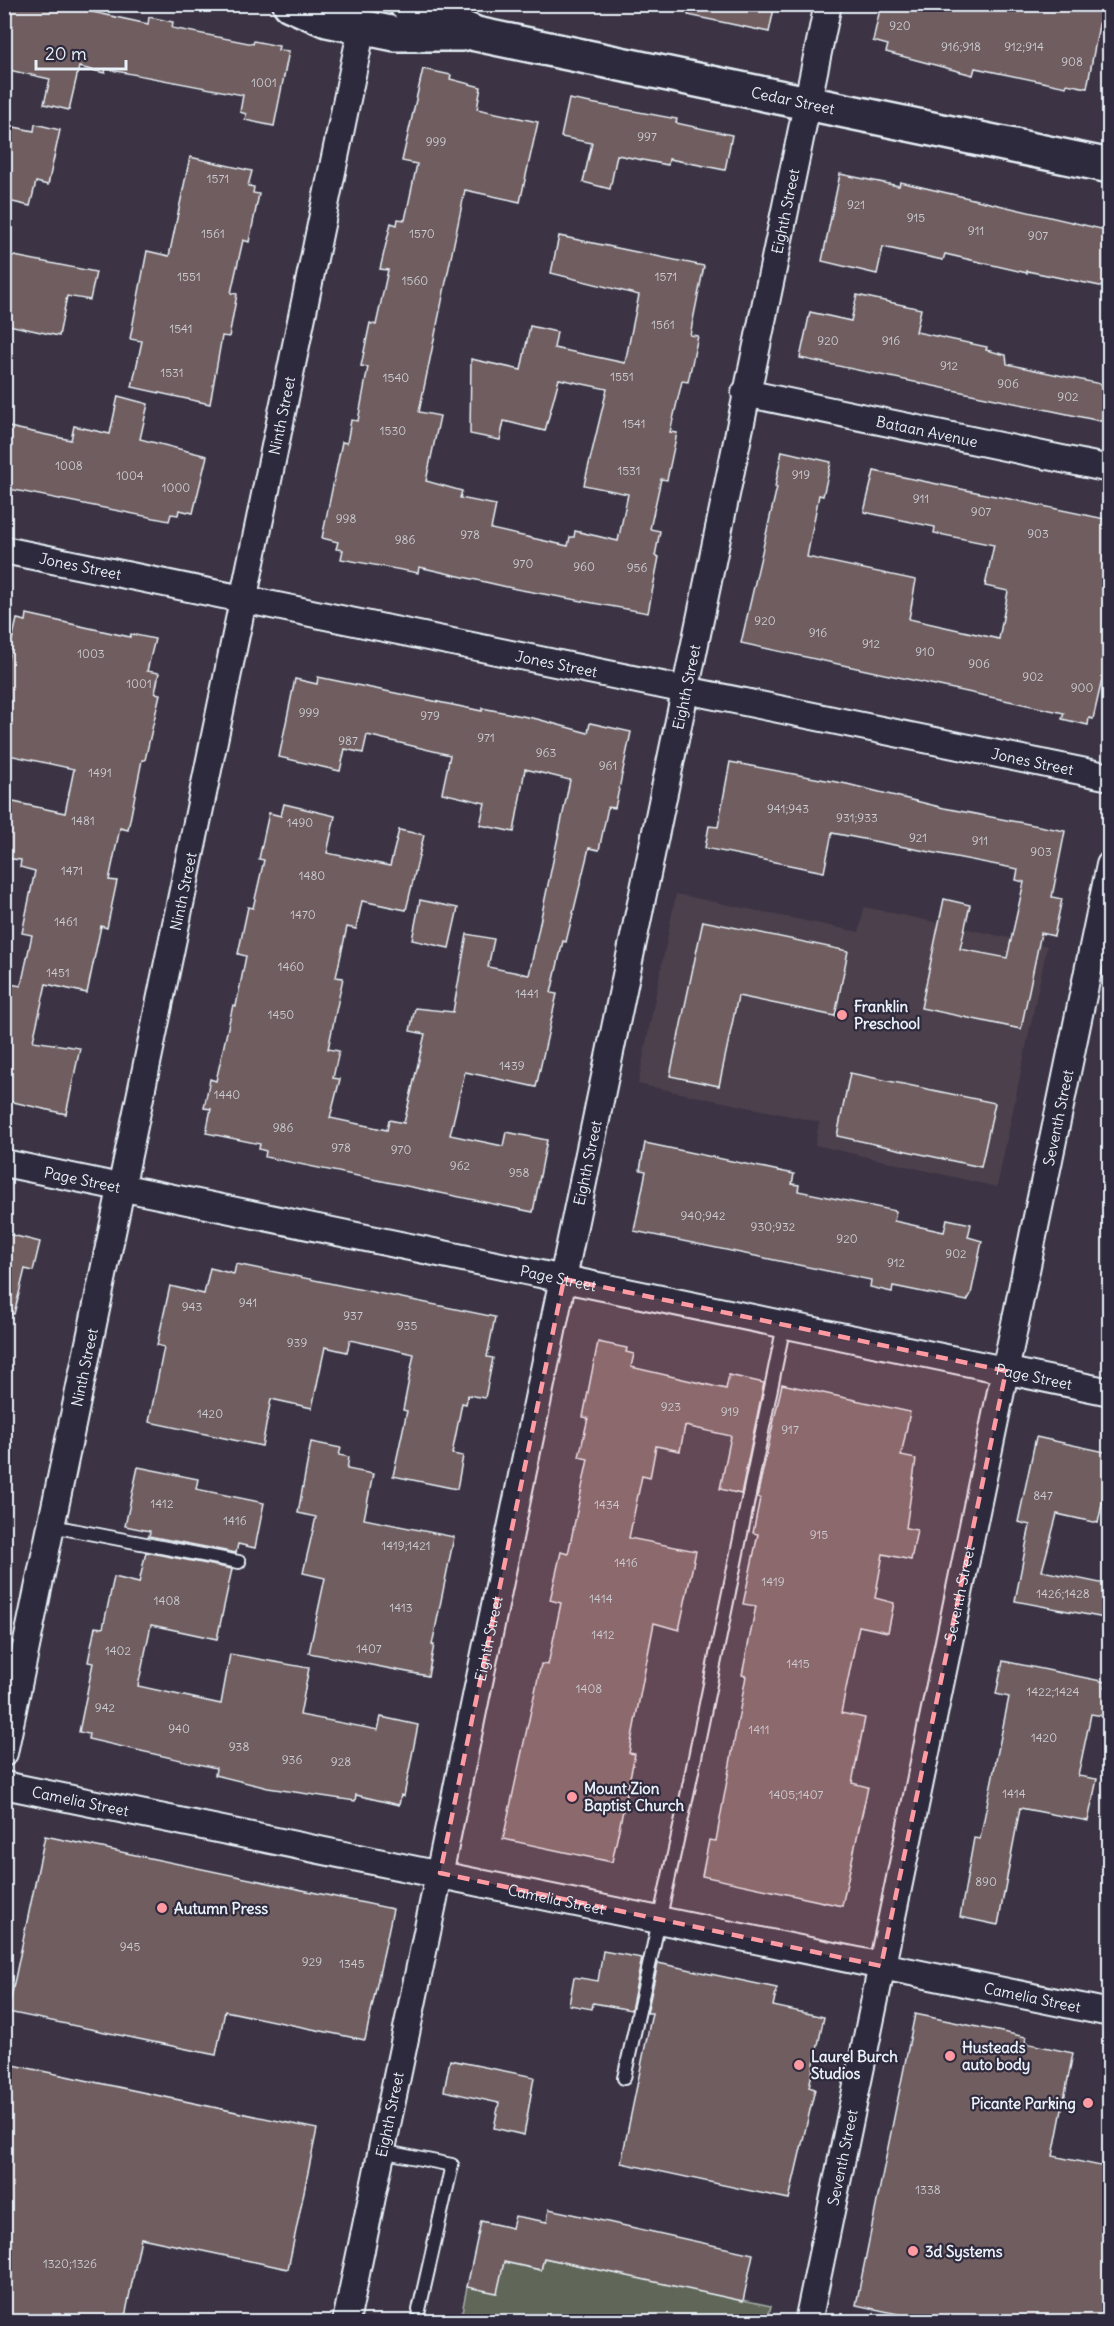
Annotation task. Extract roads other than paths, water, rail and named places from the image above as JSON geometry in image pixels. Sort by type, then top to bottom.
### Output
[{"type":"street","name":"Cedar Street","points":[[290,4],[327,20],[396,34],[476,34]]},
{"type":"street","name":"Cedar Street","points":[[406,4],[476,34],[1110,166]]},
{"type":"street","name":"Eighth Street","points":[[346,2322],[564,1280],[745,393],[828,4]]},
{"type":"street","name":"Ninth Street","points":[[4,1753],[362,27]]},
{"type":"street","name":"Bataan Avenue","points":[[745,393],[1110,469]]},
{"type":"street","name":"Jones Street","points":[[4,550],[1110,777]]},
{"type":"street","name":"Seventh Street","points":[[808,2322],[1110,865]]},
{"type":"street","name":"Page Street","points":[[4,1163],[1110,1392]]},
{"type":"street","name":"Camelia Street","points":[[4,1785],[440,1873],[1110,2013]]},
{"type":"lane","points":[[624,2078],[688,1791],[784,1325]]},
{"type":"lane","points":[[52,1526],[240,1562]]},
{"type":"lane","points":[[381,2151],[452,2165],[419,2310]]},
{"type":"place","name":"Franklin Preschool","points":[[842,1015]]},
{"type":"place","name":"Mount Zion Baptist Church","points":[[572,1797]]},
{"type":"place","name":"Autumn Press","points":[[162,1908]]},
{"type":"place","name":"Husteads auto body","points":[[950,2056]]},
{"type":"place","name":"Laurel Burch Studios","points":[[799,2065]]},
{"type":"place","name":"Picante Parking","points":[[1088,2103]]},
{"type":"place","name":"3d Systems","points":[[913,2251]]}]
